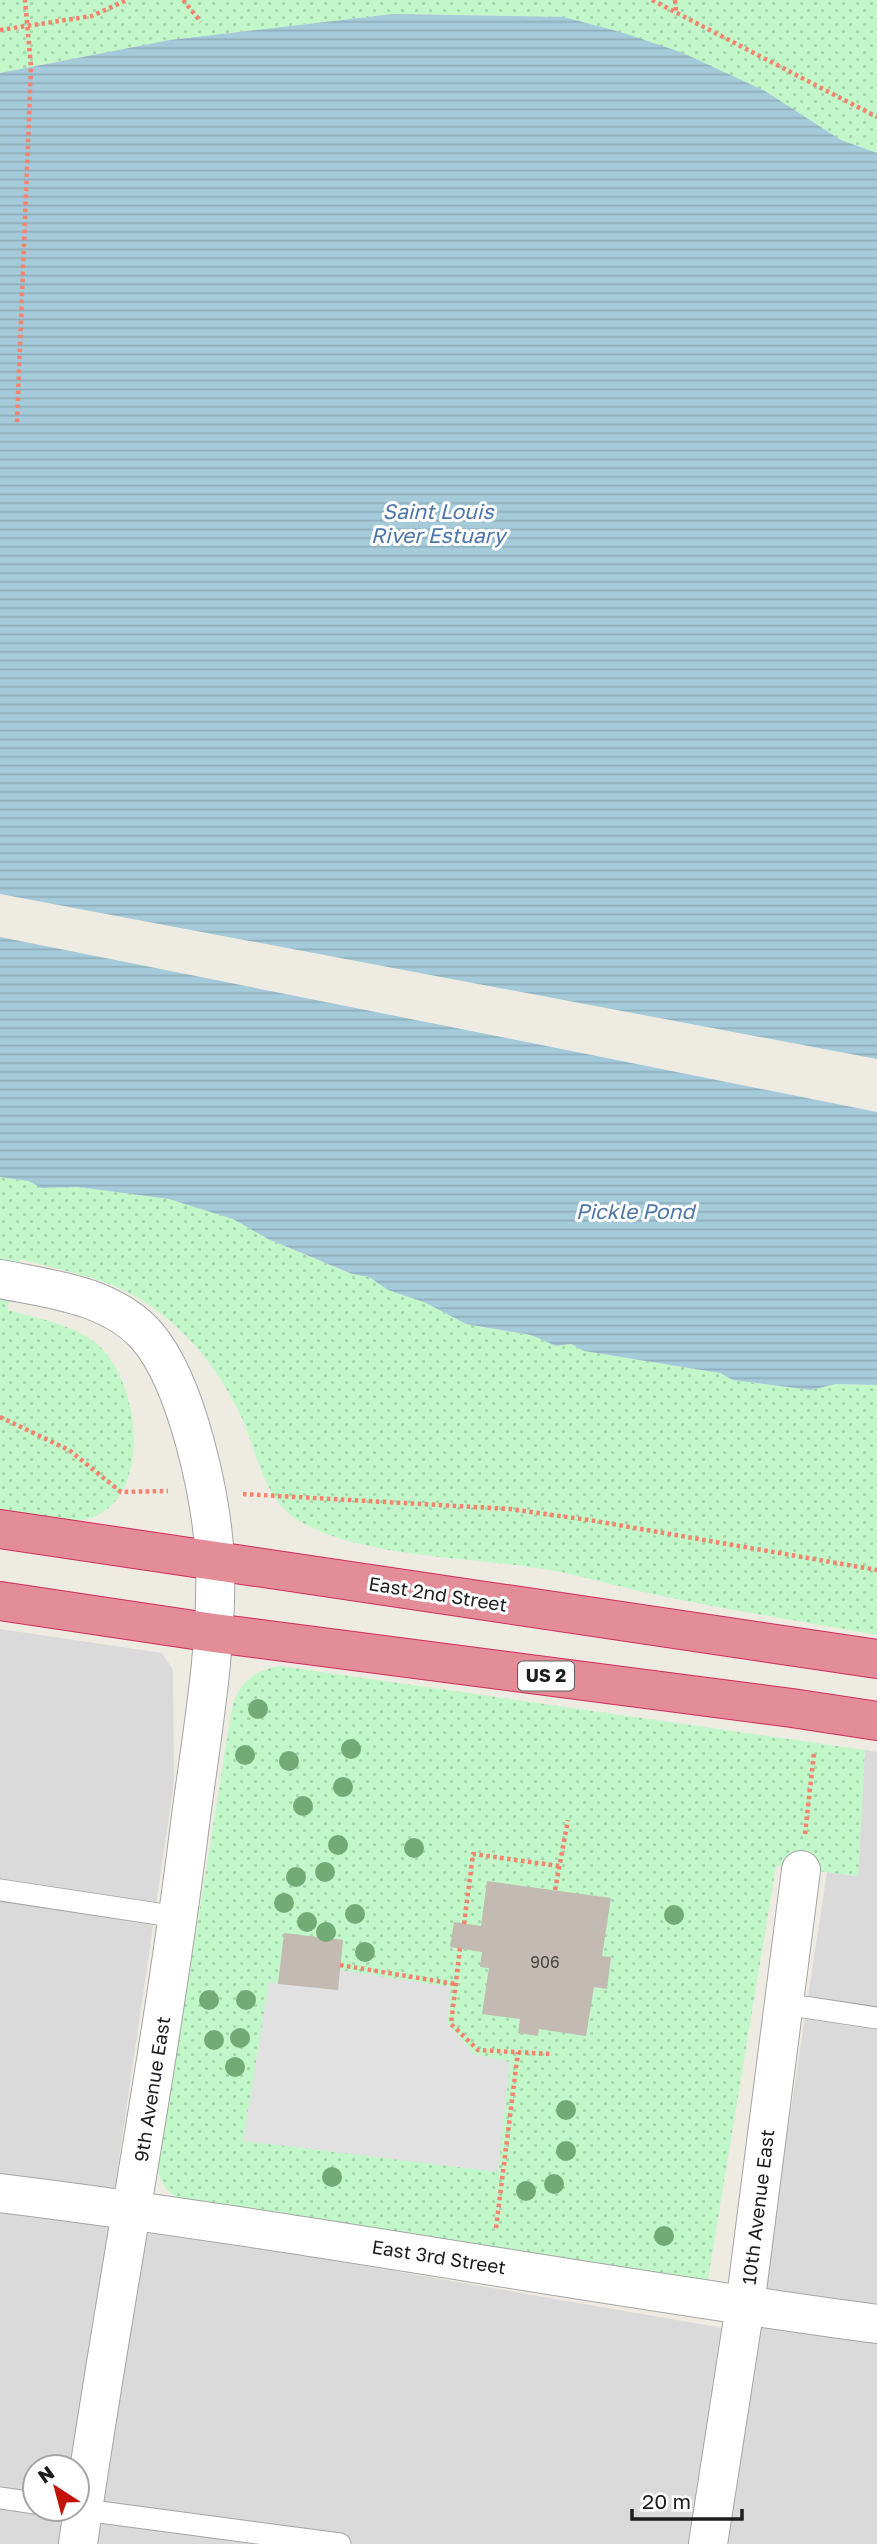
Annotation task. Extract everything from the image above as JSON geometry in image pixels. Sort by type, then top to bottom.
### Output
[{"type":"highway","name":"East 2nd Street","points":[[0,1529],[877,1659]]},
{"type":"highway","name":"US 2","points":[[0,1601],[214,1633],[877,1721]]},
{"type":"street","name":"9th Avenue East","points":[[0,1279],[99,1303],[148,1336],[186,1413],[207,1492],[215,1559],[214,1633],[178,1916],[134,2210],[91,2453]]},
{"type":"street","name":"10th Avenue East","points":[[708,2544],[745,2306],[801,1870]]},
{"type":"street","name":"East 3rd Street","points":[[0,2193],[134,2210],[745,2306],[877,2324]]},
{"type":"lane","points":[[0,1890],[178,1916]]},
{"type":"lane","points":[[784,2004],[877,2018]]},
{"type":"lane","points":[[0,2498],[21,2501]]},
{"type":"lane","points":[[91,2522],[340,2544]]},
{"type":"path","points":[[17,422],[31,68],[25,0]]},
{"type":"path","points":[[0,30],[92,16],[127,0]]},
{"type":"path","points":[[183,0],[201,22]]},
{"type":"path","points":[[652,0],[877,117]]},
{"type":"path","points":[[674,0],[676,12]]},
{"type":"path","points":[[0,1417],[69,1450],[121,1492],[207,1492],[509,1509],[595,1521],[877,1570]]},
{"type":"path","points":[[801,1870],[814,1753]]},
{"type":"path","points":[[555,1890],[568,1820]]},
{"type":"path","points":[[464,1924],[473,1854],[559,1866]]},
{"type":"path","points":[[460,1948],[450,2024],[478,2050],[550,2054]]},
{"type":"path","points":[[340,1965],[455,1984]]},
{"type":"path","points":[[491,2265],[518,2052]]},
{"type":"shaded area","points":[[0,1629],[162,1653],[173,1670],[174,1782],[109,2228],[302,2255],[757,2334],[827,1872],[858,1876],[865,1750],[877,1752],[877,2544],[0,2544]]},
{"type":"shaded area","points":[[340,1970],[451,1987],[447,2023],[474,2054],[510,2062],[498,2172],[243,2141],[269,1982],[337,1990]]},
{"type":"green space","points":[[0,0],[877,0],[877,153],[841,140],[765,91],[624,33],[564,17],[393,14],[170,40],[0,73]]},
{"type":"green space","points":[[0,1177],[28,1181],[42,1188],[78,1187],[169,1199],[233,1219],[268,1239],[351,1274],[369,1277],[388,1290],[426,1303],[466,1324],[531,1335],[556,1346],[571,1344],[584,1351],[720,1373],[733,1380],[811,1390],[836,1384],[877,1385],[877,1635],[681,1600],[558,1571],[387,1550],[327,1534],[301,1522],[277,1501],[262,1473],[246,1428],[229,1393],[202,1353],[168,1319],[129,1293],[107,1283],[20,1259],[7,1310],[70,1328],[89,1338],[106,1353],[129,1400],[133,1455],[127,1481],[115,1502],[96,1516],[61,1521],[0,1512]]},
{"type":"green space","points":[[280,1666],[865,1750],[858,1876],[776,1866],[708,2279],[704,2281],[186,2202],[164,2186],[158,2170],[232,1708],[239,1691],[249,1679],[255,1674]]},
{"type":"water","name":"Saint Louis River Estuary","points":[[393,14],[564,17],[624,33],[683,53],[765,91],[841,140],[877,153],[877,1059],[0,894],[0,73],[170,40]]},
{"type":"water","name":"Pickle Pond","points":[[0,937],[877,1112],[877,1385],[836,1384],[811,1390],[733,1380],[720,1373],[584,1351],[571,1344],[556,1346],[531,1335],[466,1324],[426,1303],[388,1290],[369,1277],[352,1274],[268,1239],[233,1219],[169,1199],[78,1187],[42,1188],[28,1181],[0,1177]]},
{"type":"building","points":[[487,1881],[611,1898],[602,1956],[611,1957],[607,1989],[594,1987],[586,2036],[539,2029],[538,2036],[518,2033],[520,2019],[482,2014],[489,1968],[480,1967],[482,1952],[450,1947],[454,1922],[481,1926]]},
{"type":"building","points":[[284,1933],[343,1940],[338,1990],[278,1984]]}]
